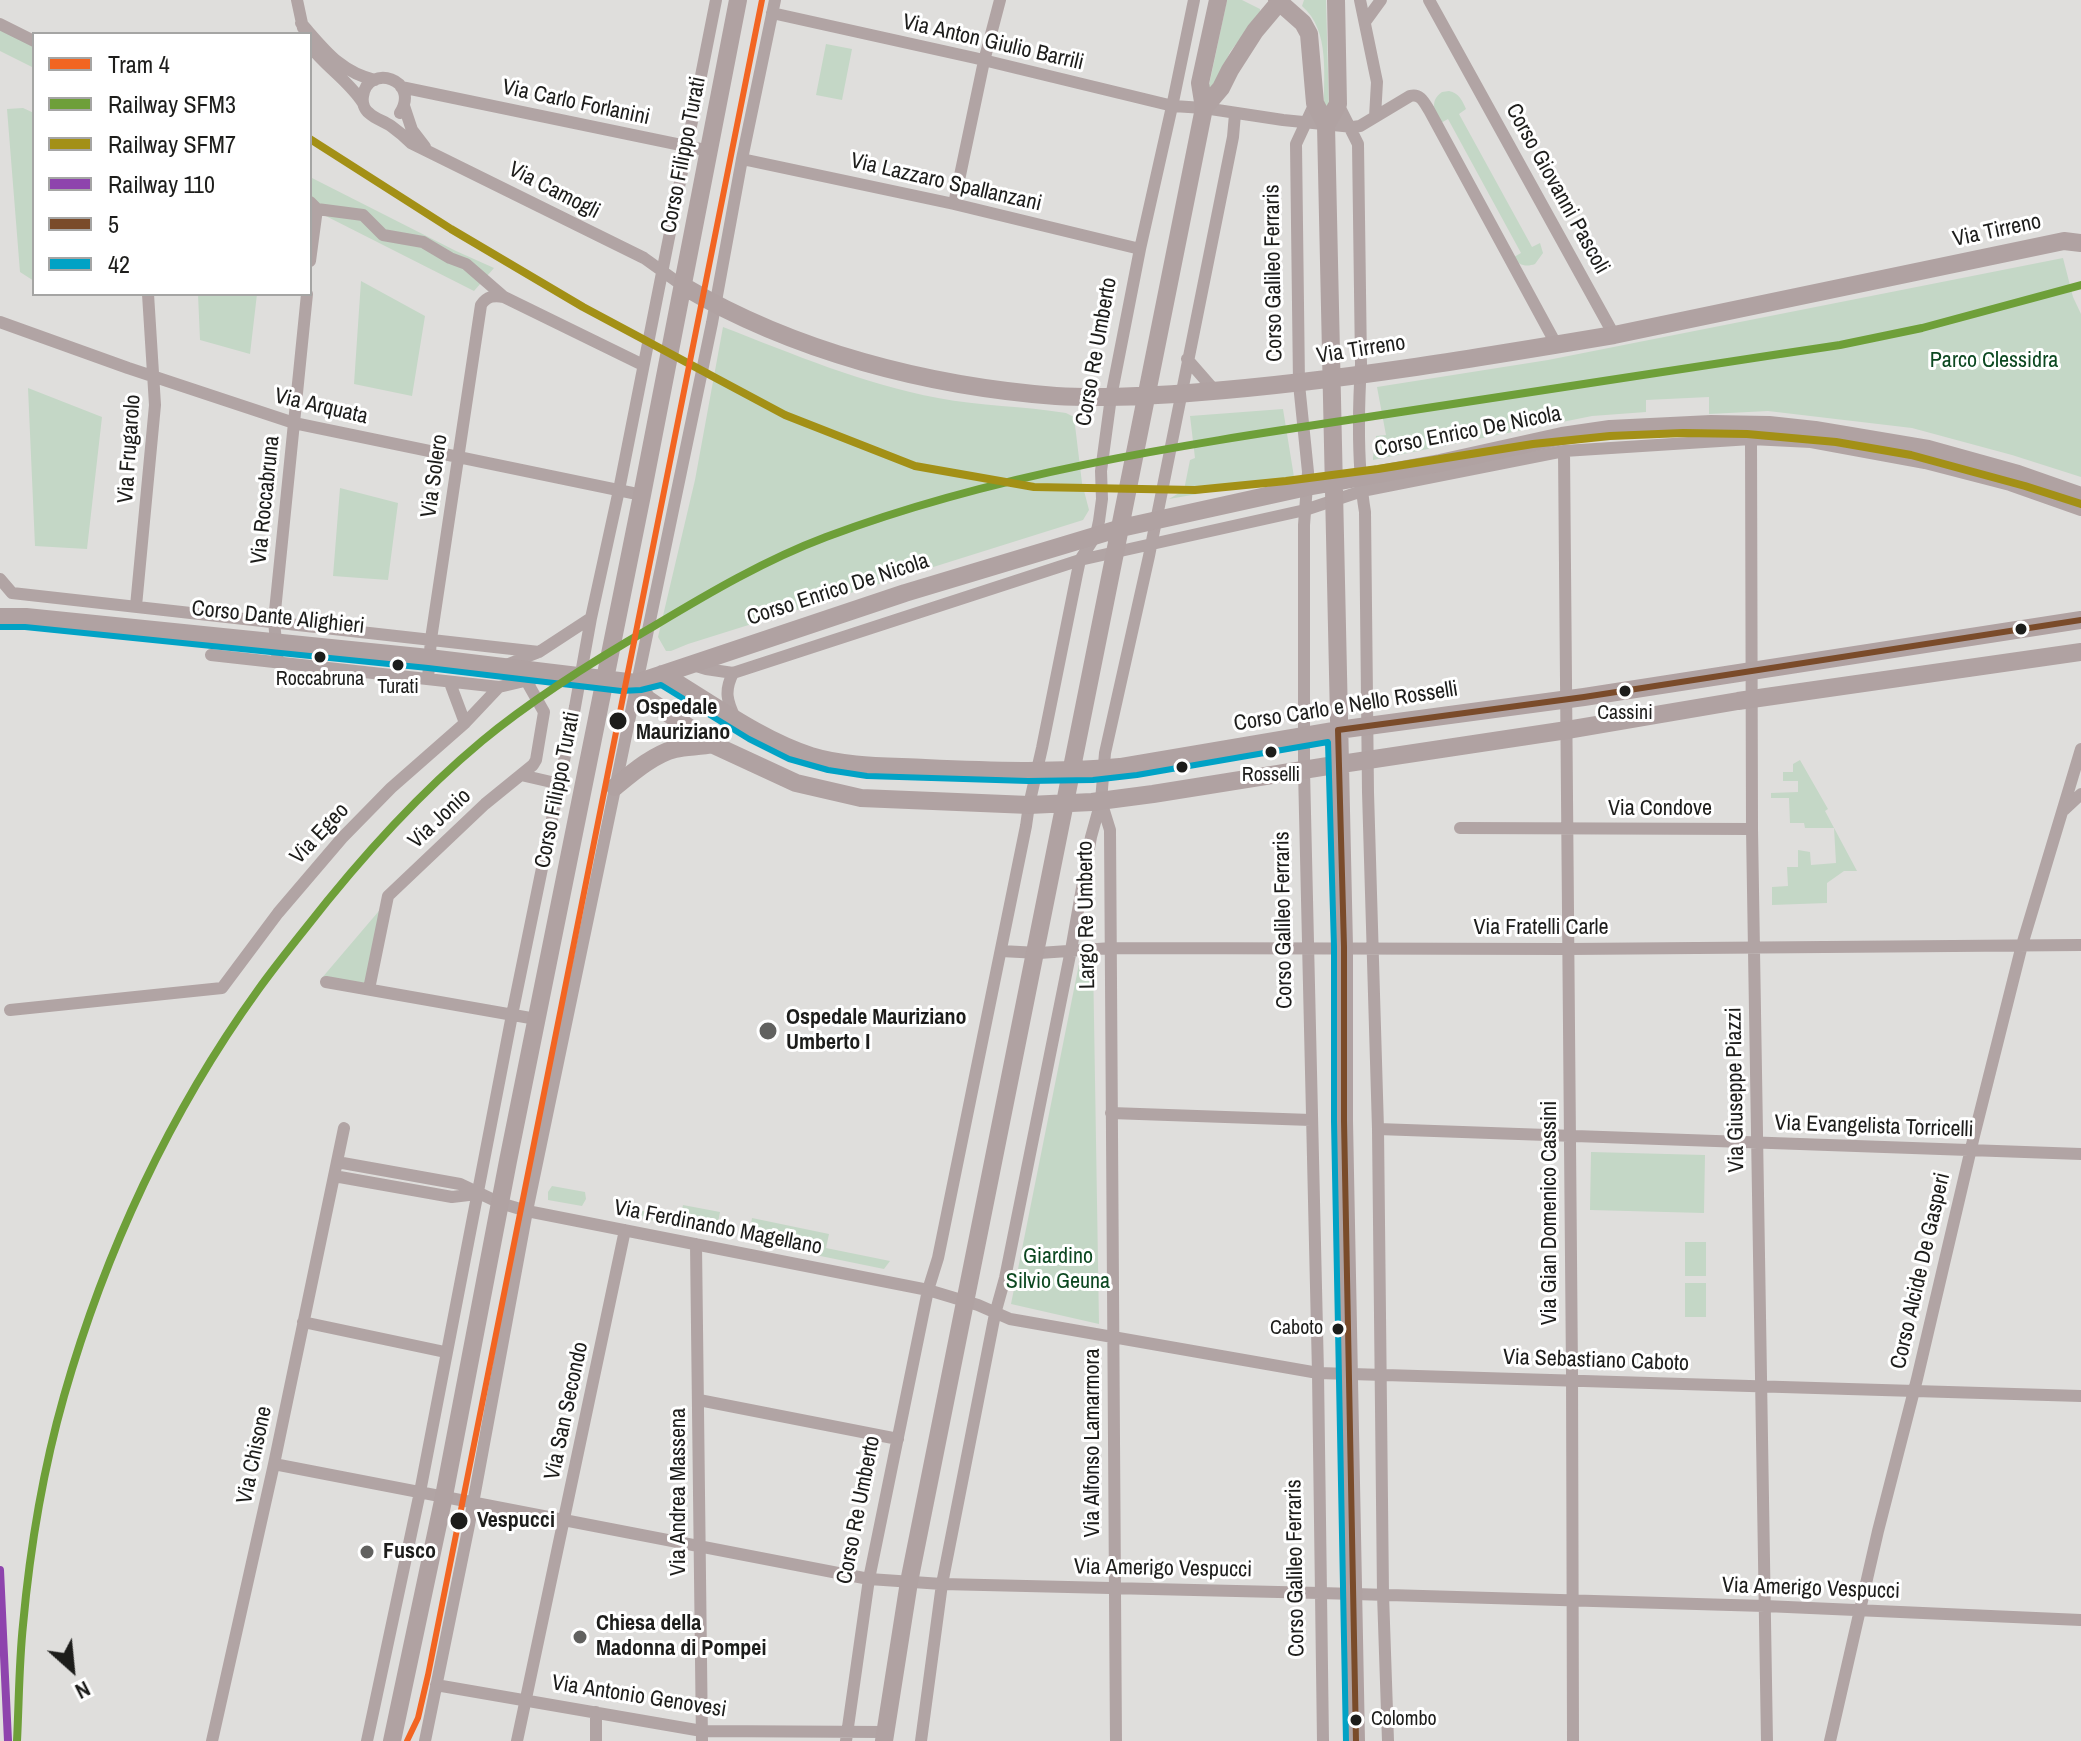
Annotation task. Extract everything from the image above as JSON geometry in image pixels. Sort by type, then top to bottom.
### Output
[{"type":"street","points":[[297,0],[303,28]]},
{"type":"street","name":"Corso Filippo Turati","points":[[367,1741],[420,1492],[445,1352],[716,0]]},
{"type":"street","name":"Corso Filippo Turati","points":[[392,1741],[444,1496],[738,0]]},
{"type":"street","points":[[954,204],[1000,0]]},
{"type":"street","name":"Corso Re Umberto","points":[[1029,805],[1080,560],[1096,535],[1111,397],[1194,0]]},
{"type":"street","points":[[1065,803],[1204,108],[1200,83],[1218,0]]},
{"type":"street","points":[[1336,0],[1338,104],[1358,144],[1358,396],[1365,512],[1388,1741]]},
{"type":"street","points":[[1360,0],[1377,82],[1375,117]]},
{"type":"street","name":"Corso Giovanni Pascoli","points":[[1429,0],[1614,335]]},
{"type":"street","points":[[1204,108],[1221,88],[1255,31],[1279,1],[1303,23],[1309,34],[1315,103],[1326,125],[1344,947],[1344,1121],[1356,1741]]},
{"type":"street","points":[[1365,22],[1378,1]]},
{"type":"street","points":[[425,1741],[527,1211],[716,304],[773,7]]},
{"type":"street","name":"Via Anton Giulio Barrili","points":[[773,7],[1173,106],[1350,127]]},
{"type":"street","points":[[0,24],[32,40]]},
{"type":"street","points":[[312,37],[350,72],[375,80],[387,78],[401,87],[405,97],[403,109],[412,130],[427,149]]},
{"type":"street","points":[[312,49],[324,64],[349,85],[370,114],[380,119],[389,119],[435,95]]},
{"type":"street","points":[[363,103],[365,90],[375,80]]},
{"type":"street","name":"Via Carlo Forlanini","points":[[401,87],[710,151]]},
{"type":"street","points":[[1350,127],[1360,126],[1414,95],[1422,98],[1556,344]]},
{"type":"street","name":"Corso Galileo Ferraris","points":[[1315,103],[1296,144],[1299,384],[1308,472],[1305,510],[1304,770],[1323,1741]]},
{"type":"street","points":[[1326,125],[1338,104]]},
{"type":"street","points":[[1101,801],[1102,769],[1156,520],[1233,137],[1235,114]]},
{"type":"street","name":"Via Camogli","points":[[380,119],[411,143],[644,258],[661,270]]},
{"type":"street","name":"Via Lazzaro Spallanzani","points":[[742,159],[954,204],[1140,249]]},
{"type":"street","points":[[313,205],[363,215],[383,235],[423,242],[466,264],[504,297],[643,365]]},
{"type":"street","name":"Via Tirreno","points":[[661,270],[726,311],[845,357],[918,376],[998,390],[1111,397],[1299,384],[1614,335],[2064,241],[2081,243]]},
{"type":"street","name":"Via Frugarolo","points":[[136,606],[155,405],[148,296]]},
{"type":"street","name":"Via Roccabruna","points":[[278,663],[274,621],[307,296]]},
{"type":"street","name":"Via Solero","points":[[428,679],[481,305],[489,297],[504,297]]},
{"type":"street","name":"Via Arquata","points":[[0,322],[294,423],[642,495]]},
{"type":"street","points":[[1187,359],[1215,391]]},
{"type":"street","name":"Corso Enrico De Nicola","points":[[689,664],[733,673],[1080,560],[1305,510],[1334,491],[1361,484],[1562,436],[1610,429],[1711,424],[1815,430],[1928,449],[2018,474],[2081,496]]},
{"type":"street","name":"Corso Enrico De Nicola","points":[[1361,484],[1564,451],[1751,439],[1811,442],[1925,463],[2010,485],[2081,510]]},
{"type":"street","name":"Via Giuseppe Piazzi","points":[[1751,439],[1752,829],[1767,1741]]},
{"type":"street","name":"Via Gian Domenico Cassini","points":[[1564,451],[1573,1741]]},
{"type":"street","name":"Corso Enrico De Nicola","points":[[662,674],[905,593],[1121,528],[1307,487],[1334,491]]},
{"type":"street","name":"Corso Dante Alighieri","points":[[0,579],[12,593],[274,621],[430,648],[502,667],[605,678]]},
{"type":"street","name":"Corso Dante Alighieri","points":[[1,617],[276,642],[539,652]]},
{"type":"street","points":[[502,667],[539,652],[591,618]]},
{"type":"street","name":"Corso Carlo e Nello Rosselli","points":[[662,674],[735,719],[810,755],[894,767],[1037,771],[1102,769],[1338,730],[1566,699],[2081,620]]},
{"type":"street","points":[[511,649],[551,672]]},
{"type":"street","points":[[636,683],[647,699],[713,744],[796,783],[861,798],[1029,805],[1101,801],[1753,699],[2081,652]]},
{"type":"street","name":"Corso Dante Alighieri","points":[[211,655],[499,687],[527,682],[551,672]]},
{"type":"street","points":[[733,673],[726,690],[735,719]]},
{"type":"street","points":[[605,678],[636,683],[662,674]]},
{"type":"street","name":"Via Jonio","points":[[369,989],[388,896],[536,760],[544,712],[527,682]]},
{"type":"street","points":[[450,683],[465,723]]},
{"type":"street","name":"Via Egeo","points":[[10,1010],[222,988],[278,913],[342,838],[499,687]]},
{"type":"street","points":[[615,787],[674,749],[713,744]]},
{"type":"street","name":"Corso Alcide De Gasperi","points":[[1830,1741],[2022,945],[2081,749]]},
{"type":"street","points":[[521,775],[560,784]]},
{"type":"street","name":"Corso Alcide De Gasperi","points":[[2062,813],[2081,794]]},
{"type":"street","name":"Largo Re Umberto","points":[[1101,801],[1110,830],[1113,1337]]},
{"type":"street","name":"Largo Re Umberto","points":[[995,1314],[1005,1278],[1091,837],[1101,801]]},
{"type":"street","name":"Largo Re Umberto","points":[[966,1302],[1065,803]]},
{"type":"street","points":[[1029,805],[937,1264],[928,1290],[1010,1319],[1113,1337]]},
{"type":"street","points":[[1460,828],[1567,829]]},
{"type":"street","name":"Via Condove","points":[[1567,829],[1752,829]]},
{"type":"street","name":"Via Fratelli Carle","points":[[1001,951],[2081,945]]},
{"type":"street","points":[[326,982],[536,1019]]},
{"type":"street","points":[[1111,1113],[1311,1120]]},
{"type":"street","name":"Via Chisone","points":[[212,1741],[344,1128]]},
{"type":"street","name":"Via Evangelista Torricelli","points":[[1378,1129],[2081,1154]]},
{"type":"street","name":"Via Ferdinando Magellano","points":[[337,1162],[460,1184],[477,1194],[527,1211],[928,1290]]},
{"type":"street","points":[[334,1176],[452,1197],[477,1194]]},
{"type":"street","name":"Via San Secondo","points":[[517,1741],[625,1230]]},
{"type":"street","name":"Via Andrea Massena","points":[[696,1244],[702,1736]]},
{"type":"street","name":"Corso Re Umberto","points":[[846,1737],[869,1579],[928,1290]]},
{"type":"street","points":[[884,1737],[909,1582],[966,1302]]},
{"type":"street","points":[[921,1741],[942,1584],[995,1314]]},
{"type":"street","points":[[303,1322],[445,1352]]},
{"type":"street","name":"Via Sebastiano Caboto","points":[[1113,1337],[1318,1373],[2081,1396]]},
{"type":"street","name":"Via Alfonso Lamarmora","points":[[1113,1337],[1116,1741]]},
{"type":"street","points":[[699,1400],[898,1439]]},
{"type":"street","points":[[274,1464],[444,1496]]},
{"type":"street","name":"Via Amerigo Vespucci","points":[[444,1496],[869,1579],[942,1584],[1765,1606],[2081,1620]]},
{"type":"street","name":"Via Antonio Genovesi","points":[[436,1685],[596,1712],[702,1736],[884,1737]]},
{"type":"street","points":[[596,1712],[596,1741]]},
{"type":"green space","points":[[1227,0],[1242,0],[1260,9],[1260,13],[1230,52],[1219,77],[1208,90]]},
{"type":"green space","points":[[1304,0],[1326,0],[1329,111],[1324,111],[1321,41],[1318,28],[1302,6]]},
{"type":"green space","points":[[0,19],[32,35],[32,67],[0,51]]},
{"type":"green space","points":[[826,44],[852,49],[842,100],[816,95]]},
{"type":"green space","points":[[1442,92],[1458,95],[1463,103],[1466,109],[1459,114],[1532,247],[1540,243],[1543,253],[1535,264],[1523,265],[1516,260],[1514,257],[1521,253],[1448,119],[1439,124],[1435,99]]},
{"type":"green space","points":[[23,108],[32,112],[32,280],[20,272],[7,109]]},
{"type":"green space","points":[[312,178],[494,268],[474,291],[312,209]]},
{"type":"green space","name":"Parco Clessidra","points":[[2063,258],[2073,297],[2081,314],[2081,477],[1912,428],[1768,411],[1709,414],[1709,397],[1646,400],[1646,412],[1592,416],[1373,460],[1376,436],[1386,435],[1377,387],[1548,360]]},
{"type":"green space","points":[[361,281],[425,316],[412,396],[354,384]]},
{"type":"green space","points":[[198,296],[257,296],[250,354],[200,340]]},
{"type":"green space","points":[[723,327],[829,367],[910,392],[954,401],[1066,413],[1074,417],[1082,483],[1089,510],[1083,520],[666,651],[658,637],[695,480]]},
{"type":"green space","points":[[28,388],[102,417],[87,549],[35,546]]},
{"type":"green space","points":[[1283,409],[1294,477],[1169,499],[1184,490],[1190,460],[1195,458],[1190,416]]},
{"type":"green space","points":[[340,488],[398,503],[388,580],[333,576]]},
{"type":"green space","points":[[1800,760],[1828,809],[1825,811],[1857,871],[1844,871],[1827,883],[1827,903],[1772,905],[1772,887],[1788,886],[1787,867],[1798,867],[1798,850],[1810,852],[1811,865],[1836,863],[1834,828],[1805,828],[1804,823],[1790,823],[1789,798],[1771,798],[1771,793],[1798,792],[1798,781],[1783,781],[1783,772],[1793,772],[1793,764]]},
{"type":"green space","points":[[384,905],[367,986],[321,979]]},
{"type":"green space","name":"Giardino Silvio Geuna","points":[[1093,958],[1099,1324],[1011,1304],[1080,959]]},
{"type":"green space","points":[[1591,1152],[1705,1155],[1704,1213],[1590,1210]]},
{"type":"green space","points":[[552,1186],[585,1192],[586,1199],[582,1206],[548,1200]]},
{"type":"green space","points":[[683,1205],[720,1212],[716,1233],[620,1214],[617,1210],[621,1206],[680,1219]]},
{"type":"green space","points":[[752,1218],[829,1234],[826,1248],[890,1261],[884,1269],[752,1242],[749,1236]]},
{"type":"green space","points":[[1685,1242],[1706,1242],[1706,1276],[1685,1276]]},
{"type":"green space","points":[[1685,1283],[1706,1283],[1706,1317],[1685,1317]]},
{"type":"tram line","name":"4","points":[[407,1741],[418,1718],[428,1675],[762,0]]},
{"type":"rail line","name":"SFM7","points":[[312,140],[451,229],[583,307],[785,415],[915,466],[1034,487],[1195,490],[1286,481],[1533,444],[1610,436],[1747,434],[1836,442],[1911,455],[2081,504]]},
{"type":"rail line","name":"SFM3","points":[[17,1741],[29,1567],[56,1424],[99,1289],[143,1185],[196,1085],[226,1037],[258,990],[346,879],[434,784],[482,741],[544,694],[696,601],[781,556],[826,537],[955,495],[1154,451],[1840,345],[1922,328],[2081,285]]},
{"type":"rail line","name":"110","points":[[0,1570],[8,1741]]},
{"type":"transit line","name":"5","points":[[1338,730],[1584,697],[2081,620]]},
{"type":"transit line","name":"42","points":[[0,627],[428,668],[621,691],[661,685],[749,739],[789,759],[828,770],[867,776],[1093,780],[1328,742],[1346,1741]]},
{"type":"transit line","name":"5","points":[[1338,730],[1356,1741]]},
{"type":"place","name":"Roccabruna","points":[[320,657]]},
{"type":"place","name":"Turati","points":[[398,665]]},
{"type":"place","name":"Cassini","points":[[1625,691]]},
{"type":"place","name":"Ospedale Mauriziano","points":[[618,721]]},
{"type":"place","name":"Rosselli","points":[[1271,752]]},
{"type":"place","name":"Ospedale Mauriziano Umberto I","points":[[768,1031]]},
{"type":"place","name":"Caboto","points":[[1338,1329]]},
{"type":"place","name":"Vespucci","points":[[459,1521]]},
{"type":"place","name":"Fusco","points":[[367,1552]]},
{"type":"place","name":"Chiesa della Madonna di Pompei","points":[[580,1637]]},
{"type":"place","name":"Colombo","points":[[1356,1720]]}]
